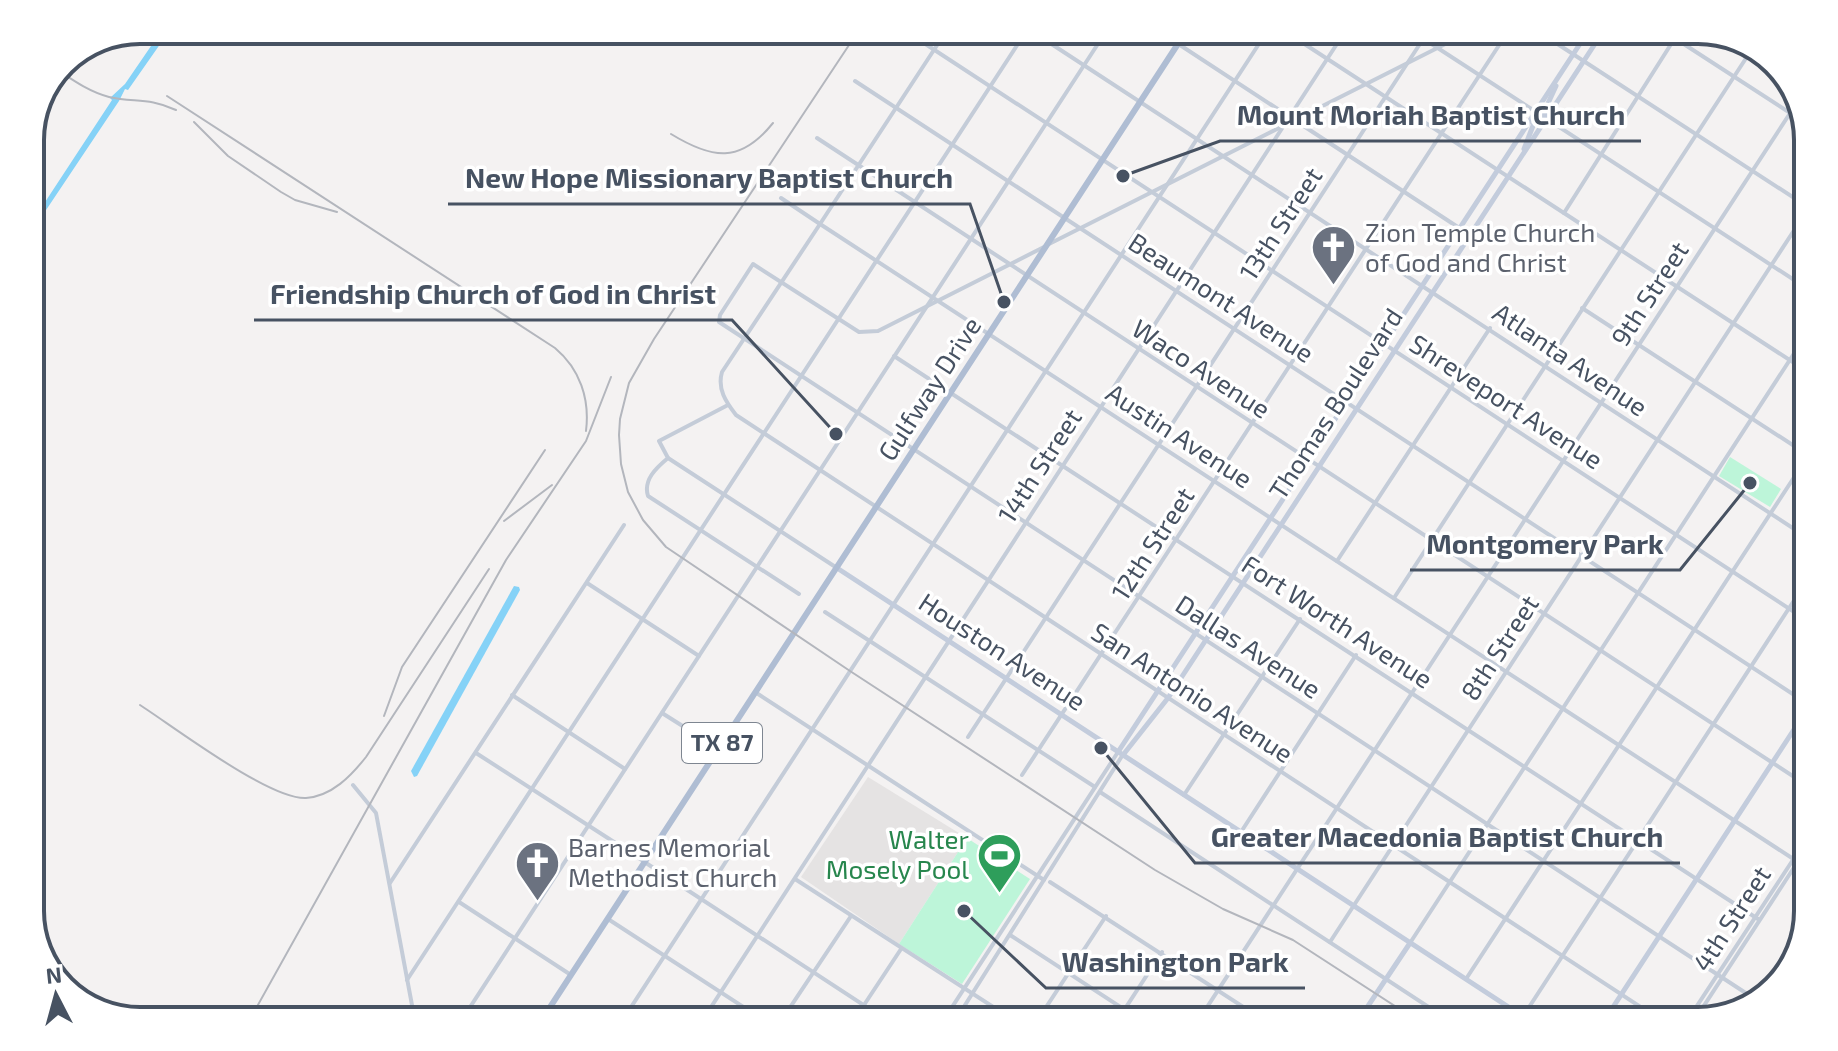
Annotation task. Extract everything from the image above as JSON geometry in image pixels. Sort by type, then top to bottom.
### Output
[{"type":"main road","name":"Gulfway Drive","points":[[837,568],[1178,44]]},
{"type":"main road","name":"Thomas Boulevard","points":[[1120,754],[1157,692],[1580,44]]},
{"type":"main road","name":"Thomas Boulevard","points":[[1120,754],[1168,698],[1595,44]]},
{"type":"main road","points":[[1546,119],[1544,112],[1558,77]]},
{"type":"main road","points":[[1523,154],[1536,118],[1535,112]]},
{"type":"main road","name":"Houston Avenue","points":[[837,568],[1504,1007]]},
{"type":"main road","name":"TX 87","points":[[550,1007],[837,568]]},
{"type":"main road","points":[[1613,1007],[1794,728]]},
{"type":"main road","points":[[1367,1007],[1410,943]]},
{"type":"street","name":"Shreveport Avenue","points":[[925,44],[1794,611]]},
{"type":"street","points":[[745,339],[938,44]]},
{"type":"street","points":[[407,980],[1018,44]]},
{"type":"street","name":"Atlanta Avenue","points":[[1050,44],[1794,529]]},
{"type":"street","points":[[470,1007],[1098,44]]},
{"type":"street","points":[[1178,44],[1470,235]]},
{"type":"street","points":[[631,1007],[1259,44]]},
{"type":"street","points":[[1305,44],[1794,363]]},
{"type":"street","points":[[1293,119],[1336,44]]},
{"type":"street","name":"13th Street","points":[[968,737],[1420,44]]},
{"type":"street","points":[[1431,44],[1794,280]]},
{"type":"street","points":[[782,282],[859,332],[872,332],[1446,44]]},
{"type":"street","name":"12th Street","points":[[1022,775],[1500,44]]},
{"type":"street","points":[[1558,44],[1794,199]]},
{"type":"street","points":[[1564,213],[1673,44]]},
{"type":"street","points":[[1684,44],[1790,113]]},
{"type":"street","points":[[1394,598],[1746,57]]},
{"type":"street","name":"Beaumont Avenue","points":[[855,81],[1794,696]]},
{"type":"street","name":"9th Street","points":[[1207,1007],[1790,113]]},
{"type":"street","name":"14th Street","points":[[711,1007],[1287,124]]},
{"type":"street","name":"Waco Avenue","points":[[817,138],[1794,777]]},
{"type":"street","name":"Austin Avenue","points":[[781,198],[1794,860]]},
{"type":"street","name":"8th Street","points":[[1330,942],[1794,230]]},
{"type":"street","name":"Dallas Avenue","points":[[782,282],[753,264],[720,315],[719,322],[1747,994]]},
{"type":"street","points":[[1582,308],[1794,446]]},
{"type":"street","points":[[1337,561],[1490,328]]},
{"type":"street","name":"San Antonio Avenue","points":[[745,339],[719,380],[728,405],[736,415],[1640,1007]]},
{"type":"street","points":[[1410,943],[1794,353]]},
{"type":"street","name":"Fort Worth Avenue","points":[[894,356],[1757,918]]},
{"type":"street","name":"Houston Avenue","points":[[728,405],[659,441],[668,458],[837,568]]},
{"type":"street","points":[[668,458],[649,479],[646,489],[648,496],[799,594]]},
{"type":"street","points":[[1466,979],[1794,476]]},
{"type":"street","points":[[390,883],[624,525]]},
{"type":"street","points":[[586,583],[699,656]]},
{"type":"street","points":[[1529,1007],[1794,600]]},
{"type":"street","points":[[825,612],[1095,787]]},
{"type":"street","points":[[1184,795],[1300,619]]},
{"type":"street","points":[[1241,832],[1356,655]]},
{"type":"street","points":[[755,692],[1037,877],[1106,916],[1245,1007]]},
{"type":"street","points":[[512,695],[625,769]]},
{"type":"street","points":[[662,713],[719,749]]},
{"type":"street","points":[[475,753],[867,1007]]},
{"type":"street","points":[[952,1007],[1095,787],[1120,754]]},
{"type":"street","points":[[965,1007],[1047,881],[1120,754]]},
{"type":"street","points":[[353,785],[376,813],[412,1007]]},
{"type":"street","points":[[1100,792],[1429,1007]]},
{"type":"street","name":"4th Street","points":[[1697,1007],[1794,862]]},
{"type":"street","points":[[794,879],[992,1007]]},
{"type":"street","points":[[458,902],[571,975]]},
{"type":"street","points":[[790,1007],[851,916]]},
{"type":"street","points":[[1046,1007],[1106,916]]},
{"type":"street","points":[[608,919],[744,1007]]},
{"type":"street","points":[[1010,935],[1120,1007]]},
{"type":"street","points":[[864,1005],[901,949]]},
{"type":"street","points":[[1127,1007],[1162,952]]},
{"type":"street","name":"4th Street","points":[[1702,1007],[1719,976]]},
{"type":"shaded area","points":[[868,777],[967,838],[899,944],[801,877]]},
{"type":"green space","points":[[1730,457],[1781,489],[1770,507],[1719,476]]},
{"type":"green space","points":[[967,838],[1030,879],[962,984],[899,944]]},
{"type":"water","points":[[152,44],[160,44],[128,90],[125,89],[44,213],[44,204],[112,100],[110,98],[125,84]]},
{"type":"water","points":[[514,586],[520,590],[414,777],[411,771]]},
{"type":"railway","points":[[850,44],[654,339],[629,383],[620,419],[621,464],[628,492],[643,520],[666,547],[1155,870],[1223,909],[1293,940],[1396,1007]]},
{"type":"railway","points":[[68,77],[102,95],[157,103],[176,110]]},
{"type":"railway","points":[[167,96],[555,348],[571,365],[581,385],[585,396],[586,431]]},
{"type":"railway","points":[[194,122],[228,156],[281,192],[295,200],[337,212]]},
{"type":"railway","points":[[671,134],[700,149],[725,153],[749,146],[773,123]]},
{"type":"railway","points":[[257,1007],[506,560],[586,441],[611,377]]},
{"type":"railway","points":[[384,716],[402,667],[545,450]]},
{"type":"railway","points":[[504,521],[552,485]]},
{"type":"railway","points":[[140,705],[222,760],[270,787],[306,798],[324,793],[347,778],[366,757],[489,569]]},
{"type":"place","name":"Mount Moriah Baptist Church","points":[[1123,176]]},
{"type":"place","name":"Zion Temple Church of God and Christ","points":[[1334,287]]},
{"type":"place","name":"New Hope Missionary Baptist Church","points":[[1004,302]]},
{"type":"place","name":"Friendship Church of God in Christ","points":[[836,434]]},
{"type":"place","name":"Montgomery Park","points":[[1750,483]]},
{"type":"place","name":"Greater Macedonia Baptist Church","points":[[1101,748]]},
{"type":"place","name":"Walter Mosely Pool","points":[[1000,894]]},
{"type":"place","name":"Barnes Memorial Methodist Church","points":[[537,902]]},
{"type":"place","name":"Washington Park","points":[[964,911]]}]
